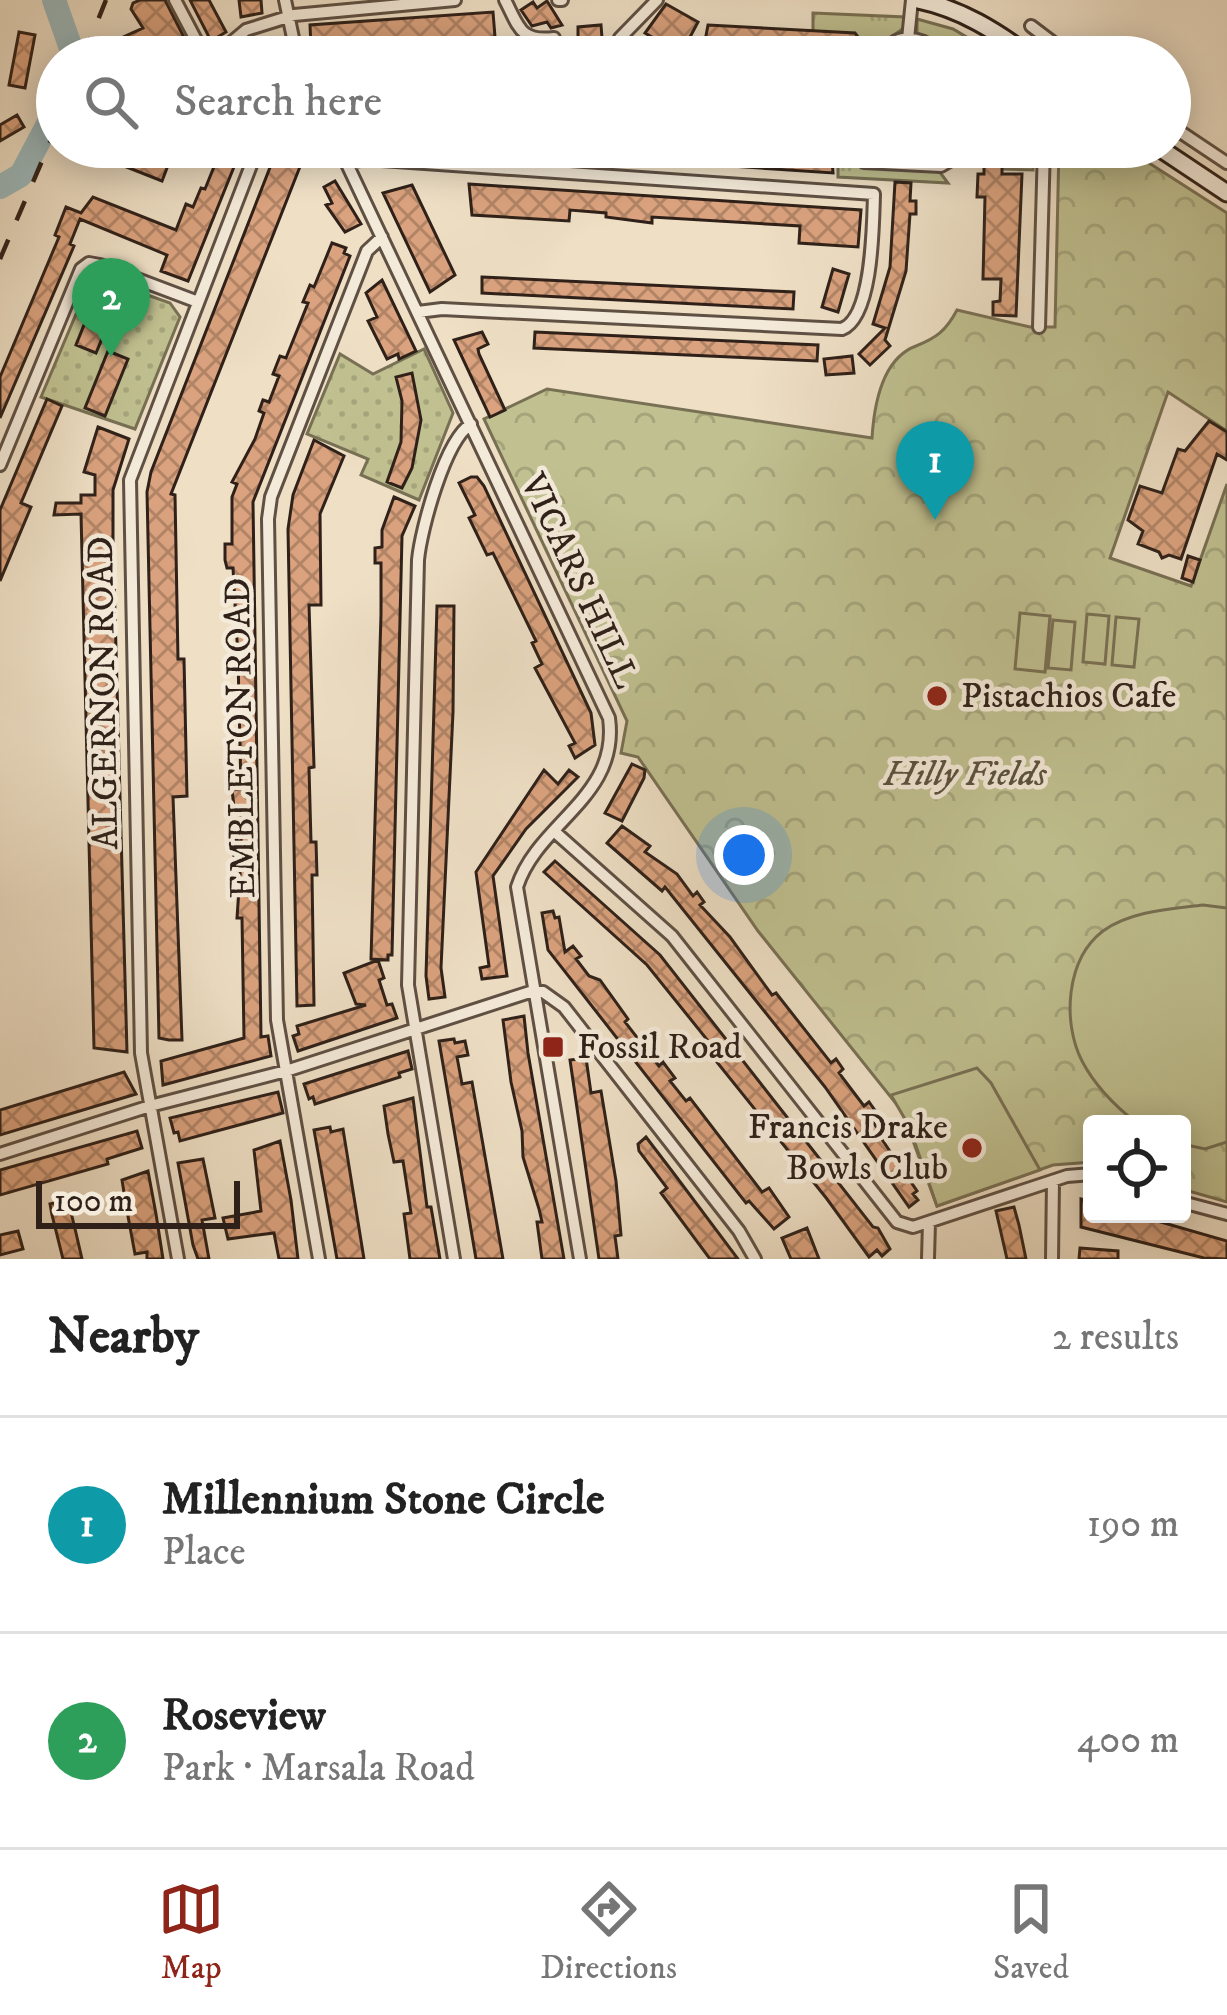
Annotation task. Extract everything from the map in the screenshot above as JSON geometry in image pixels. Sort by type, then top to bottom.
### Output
[{"type":"main road","points":[[915,0],[976,20],[1000,36]]},
{"type":"main road","points":[[1190,168],[1227,193]]},
{"type":"street","points":[[175,0],[196,36]]},
{"type":"street","points":[[285,0],[291,36]]},
{"type":"street","points":[[238,36],[287,18],[455,0]]},
{"type":"street","points":[[505,0],[527,36]]},
{"type":"street","points":[[622,36],[657,0]]},
{"type":"street","points":[[909,36],[915,0]]},
{"type":"street","points":[[1031,26],[1044,36]]},
{"type":"street","points":[[1191,139],[1227,163]]},
{"type":"street","name":"ALGERNON ROAD","points":[[178,1259],[141,1053],[130,480],[251,168]]},
{"type":"street","name":"VICARS HILL","points":[[349,168],[609,718],[610,740],[601,777],[530,861],[517,887],[580,1259]]},
{"type":"street","points":[[418,312],[442,309],[842,329],[854,321],[870,269],[874,194],[497,168]]},
{"type":"street","points":[[1040,327],[1044,168]]},
{"type":"street","name":"EMBLETON ROAD","points":[[320,1259],[277,1020],[268,519],[271,497],[368,251],[382,237]]},
{"type":"street","points":[[0,465],[81,269],[89,263],[100,265],[198,302]]},
{"type":"street","points":[[454,1259],[407,972],[418,560],[424,524],[445,468],[460,431],[471,424]]},
{"type":"street","points":[[555,832],[672,936],[897,1222],[914,1227],[1083,1176]]},
{"type":"street","points":[[0,1154],[542,992],[564,1007],[739,1231],[755,1259]]},
{"type":"street","points":[[1052,1259],[1053,1181]]},
{"type":"street","points":[[1191,1204],[1227,1214]]},
{"type":"street","points":[[928,1259],[929,1222]]},
{"type":"green space","points":[[813,13],[905,17],[904,28],[892,36],[813,32]]},
{"type":"green space","points":[[917,19],[965,36],[924,36],[917,33]]},
{"type":"green space","points":[[838,168],[893,168],[939,171],[948,183],[838,177]]},
{"type":"green space","name":"Hilly Fields","points":[[1059,168],[1157,168],[1227,213],[1227,431],[1168,392],[1110,558],[1191,586],[1227,484],[1227,1202],[1191,1192],[1191,1115],[1083,1115],[1083,1163],[1053,1165],[937,1206],[902,1111],[758,931],[638,757],[621,753],[627,721],[484,419],[547,389],[872,438],[887,372],[904,352],[940,333],[957,310],[1030,327],[1055,327]]},
{"type":"green space","points":[[100,278],[170,303],[180,317],[135,429],[41,397],[90,281]]},
{"type":"green space","points":[[424,349],[453,413],[419,500],[361,475],[368,459],[307,434],[340,354],[373,374]]},
{"type":"green space","points":[[1020,613],[1050,616],[1045,672],[1015,669]]},
{"type":"green space","points":[[1087,614],[1109,616],[1105,664],[1083,662]]},
{"type":"green space","points":[[1116,617],[1139,619],[1134,667],[1112,665]]},
{"type":"green space","points":[[1053,620],[1075,622],[1071,670],[1048,668]]},
{"type":"green space","points":[[1203,905],[1227,908],[1227,1142],[1205,1149],[1191,1146],[1191,1115],[1128,1115],[1114,1103],[1082,1061],[1072,1028],[1075,974],[1091,943],[1114,924]]},
{"type":"green space","name":"Francis Drake Bowls Club","points":[[977,1068],[991,1083],[1040,1170],[937,1206],[909,1126],[891,1095]]},
{"type":"building","points":[[165,0],[183,36],[126,36],[143,28],[131,9],[133,3]]},
{"type":"building","points":[[190,0],[209,0],[226,32],[208,36]]},
{"type":"building","points":[[239,0],[261,0],[262,13],[241,17]]},
{"type":"building","points":[[547,1],[562,25],[532,26],[521,10],[533,2],[537,8]]},
{"type":"building","points":[[666,4],[698,22],[691,36],[645,33]]},
{"type":"building","points":[[493,12],[495,36],[310,36],[310,25]]},
{"type":"building","points":[[601,25],[602,36],[578,36],[578,27]]},
{"type":"building","points":[[708,25],[857,36],[706,36]]},
{"type":"building","points":[[19,32],[35,35],[25,88],[9,85]]},
{"type":"building","points":[[17,115],[24,127],[0,141],[0,125]]},
{"type":"building","points":[[129,168],[167,168],[162,181]]},
{"type":"building","points":[[214,168],[234,168],[188,281],[161,271],[167,255],[80,219],[70,244],[74,246],[0,418],[0,377],[59,237],[55,235],[66,207],[81,213],[93,197],[176,230],[186,204],[193,207],[201,188],[205,189]]},
{"type":"building","points":[[270,168],[299,168],[171,494],[175,495],[178,659],[184,659],[187,796],[173,797],[182,1040],[159,1038],[147,492]]},
{"type":"building","points":[[760,168],[833,168],[833,173]]},
{"type":"building","points":[[984,168],[1002,168],[1002,174],[1022,174],[1016,316],[993,315],[993,302],[1000,301],[1001,279],[983,279],[985,197],[977,197],[978,174],[984,174]]},
{"type":"building","points":[[335,181],[361,224],[345,232],[326,205],[332,203],[324,187]]},
{"type":"building","points":[[895,182],[911,183],[910,201],[916,201],[916,214],[910,214],[906,271],[885,340],[890,346],[870,365],[859,354],[885,328],[873,324],[890,267]]},
{"type":"building","points":[[469,184],[861,210],[858,247],[799,243],[800,226],[652,217],[652,223],[570,210],[569,221],[472,215]]},
{"type":"building","points":[[412,185],[455,275],[430,292],[383,193]]},
{"type":"building","points":[[332,243],[346,248],[344,253],[350,256],[253,502],[261,1037],[268,1036],[271,1056],[163,1085],[161,1061],[244,1038],[242,918],[237,918],[241,860],[234,860],[234,840],[241,840],[241,815],[235,815],[232,790],[241,789],[238,658],[233,568],[227,568],[225,544],[232,544],[232,497],[237,484],[232,482],[255,439],[263,400],[269,402],[279,376],[273,374],[280,356],[286,358],[308,303],[303,302]]},
{"type":"building","points":[[833,269],[849,274],[838,312],[822,307]]},
{"type":"building","points":[[482,277],[794,292],[793,309],[482,293]]},
{"type":"building","points":[[102,280],[123,288],[96,353],[76,345]]},
{"type":"building","points":[[382,280],[416,351],[399,359],[398,354],[387,359],[368,321],[377,317],[366,293]]},
{"type":"building","points":[[482,332],[488,344],[478,349],[479,354],[505,410],[490,417],[454,340]]},
{"type":"building","points":[[535,332],[818,345],[817,361],[534,348]]},
{"type":"building","points":[[108,351],[128,359],[105,416],[85,408]]},
{"type":"building","points":[[852,356],[854,373],[826,375],[824,359]]},
{"type":"building","points":[[412,373],[421,420],[412,468],[402,488],[387,482],[401,442],[402,401],[396,377]]},
{"type":"building","points":[[47,399],[62,406],[21,503],[31,507],[0,581],[0,510]]},
{"type":"building","points":[[1209,421],[1227,432],[1227,460],[1217,454],[1181,559],[1162,558],[1159,552],[1138,544],[1143,531],[1128,520],[1140,486],[1162,493],[1178,449],[1185,451]]},
{"type":"building","points":[[98,427],[129,439],[113,490],[127,1052],[94,1048],[81,514],[54,515],[56,503],[81,503],[81,495],[95,495],[95,475],[84,472]]},
{"type":"building","points":[[314,440],[344,456],[320,514],[321,605],[309,605],[314,767],[309,768],[311,842],[316,842],[317,875],[312,875],[314,1005],[297,1006],[288,529],[293,495]]},
{"type":"building","points":[[471,477],[484,486],[591,713],[595,745],[575,758],[569,746],[575,743],[535,668],[542,664],[532,643],[536,641],[493,553],[487,555],[469,518],[475,515],[459,483]]},
{"type":"building","points":[[394,497],[415,506],[402,536],[392,955],[388,960],[371,959],[381,614],[381,563],[375,563],[375,548],[382,547],[382,530]]},
{"type":"building","points":[[1188,556],[1200,560],[1193,582],[1182,578]]},
{"type":"building","points":[[437,606],[454,606],[453,712],[441,968],[445,997],[429,999],[426,976]]},
{"type":"building","points":[[632,764],[645,770],[644,778],[622,821],[605,813]]},
{"type":"building","points":[[544,770],[558,784],[569,770],[578,777],[526,829],[493,876],[507,976],[482,979],[480,968],[489,966],[476,872]]},
{"type":"building","points":[[622,826],[650,846],[645,852],[677,874],[693,896],[697,892],[704,902],[700,905],[772,995],[776,993],[831,1063],[836,1059],[843,1069],[839,1073],[864,1106],[869,1102],[876,1112],[869,1117],[917,1191],[913,1194],[918,1200],[909,1207],[825,1087],[665,887],[662,891],[607,843]]},
{"type":"building","points":[[555,861],[660,955],[878,1228],[890,1249],[882,1256],[877,1250],[869,1257],[647,965],[544,872]]},
{"type":"building","points":[[553,911],[559,917],[565,952],[573,946],[581,956],[576,959],[589,976],[600,980],[628,1019],[625,1022],[659,1066],[663,1062],[675,1078],[670,1081],[686,1101],[690,1098],[762,1192],[769,1188],[789,1217],[774,1229],[746,1203],[548,950],[542,913]]},
{"type":"building","points":[[378,960],[387,1005],[392,1004],[397,1018],[298,1051],[293,1036],[299,1034],[297,1026],[366,1005],[356,1004],[344,973]]},
{"type":"building","points":[[524,1016],[564,1259],[542,1259],[537,1222],[542,1222],[523,1157],[503,1020]]},
{"type":"building","points":[[454,1039],[455,1043],[465,1041],[468,1055],[457,1057],[462,1084],[472,1082],[503,1259],[476,1259],[439,1041]]},
{"type":"building","points":[[408,1051],[412,1069],[399,1073],[400,1077],[315,1104],[313,1097],[309,1099],[304,1084]]},
{"type":"building","points":[[586,1058],[591,1093],[601,1091],[616,1181],[621,1235],[615,1236],[618,1259],[599,1259],[570,1060]]},
{"type":"building","points":[[124,1072],[136,1094],[0,1135],[0,1110]]},
{"type":"building","points":[[278,1092],[283,1113],[180,1141],[178,1132],[174,1133],[170,1118]]},
{"type":"building","points":[[413,1098],[427,1207],[431,1207],[440,1259],[410,1259],[404,1214],[411,1213],[403,1161],[394,1162],[388,1134],[384,1106]]},
{"type":"building","points":[[330,1127],[331,1132],[343,1129],[364,1259],[337,1259],[314,1130]]},
{"type":"building","points":[[137,1131],[142,1148],[107,1159],[108,1164],[0,1195],[0,1170]]},
{"type":"building","points":[[646,1137],[738,1259],[710,1259],[661,1193],[667,1188],[639,1151],[638,1144]]},
{"type":"building","points":[[280,1141],[298,1259],[279,1259],[274,1233],[228,1239],[223,1218],[261,1211],[254,1150]]},
{"type":"building","points":[[203,1159],[215,1218],[202,1220],[209,1259],[198,1259],[193,1245],[178,1163]]},
{"type":"building","points":[[148,1171],[163,1259],[147,1259],[147,1252],[135,1254],[127,1211],[122,1180]]},
{"type":"building","points":[[1081,1199],[1083,1223],[1164,1223],[1227,1241],[1227,1259],[1204,1258],[1081,1227]]},
{"type":"building","points":[[68,1200],[82,1259],[63,1259],[52,1215],[50,1204]]},
{"type":"building","points":[[1014,1207],[1026,1259],[1007,1259],[996,1211]]},
{"type":"building","points":[[807,1228],[819,1259],[791,1259],[782,1238]]},
{"type":"building","points":[[18,1231],[23,1249],[0,1255],[0,1235]]},
{"type":"building","points":[[1080,1248],[1118,1251],[1118,1259],[1079,1259]]},
{"type":"waterway","points":[[54,0],[67,36]]},
{"type":"waterway","points":[[0,187],[21,175],[36,147]]},
{"type":"railway","points":[[91,36],[106,0]]},
{"type":"railway","points":[[0,259],[39,168]]},
{"type":"place","name":"Roseview","points":[[111,357]]},
{"type":"place","name":"Millennium Stone Circle","points":[[935,520]]},
{"type":"place","name":"Pistachios Cafe","points":[[937,696]]},
{"type":"place","name":"Fossil Road","points":[[553,1047]]},
{"type":"place","name":"Francis Drake Bowls Club","points":[[972,1148]]}]
